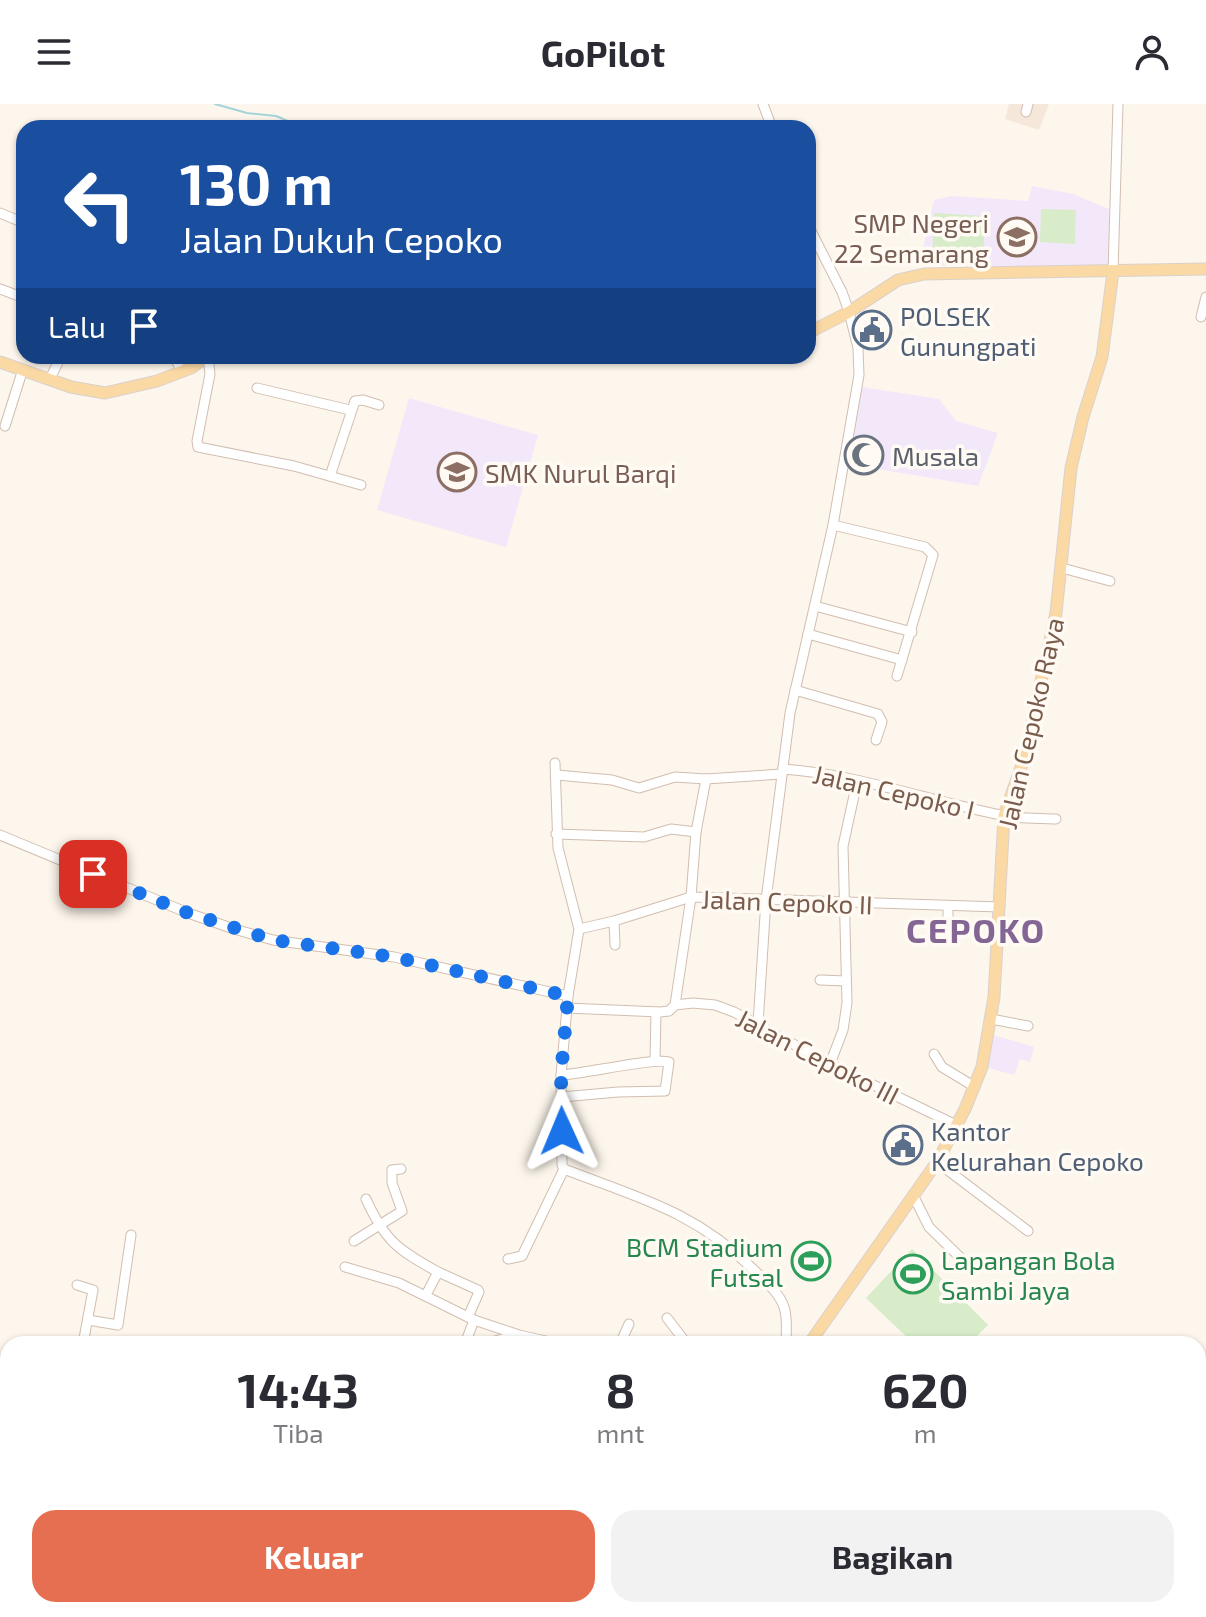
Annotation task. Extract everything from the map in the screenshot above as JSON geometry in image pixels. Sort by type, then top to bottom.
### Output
[{"type":"main road","points":[[816,329],[898,280],[924,274],[1206,269]]},
{"type":"main road","name":"Jalan Cepoko Raya","points":[[815,1336],[937,1162],[975,1087],[991,1019],[998,956],[1004,816],[1030,737],[1056,613],[1071,468],[1102,357],[1113,272]]},
{"type":"main road","points":[[0,362],[79,389],[105,393],[157,381],[194,364]]},
{"type":"street","points":[[1113,272],[1118,104]]},
{"type":"street","points":[[758,1024],[766,900],[795,690],[833,525],[859,375],[858,348],[849,312],[816,241]]},
{"type":"street","points":[[1201,317],[1206,297]]},
{"type":"street","points":[[50,379],[57,364]]},
{"type":"street","points":[[178,364],[182,371]]},
{"type":"street","points":[[208,364],[210,374],[198,447],[261,458],[361,485]]},
{"type":"street","points":[[5,426],[23,369]]},
{"type":"street","points":[[257,388],[350,410]]},
{"type":"street","points":[[330,476],[350,410],[359,399],[379,405]]},
{"type":"street","points":[[833,525],[925,547],[932,552],[912,632],[897,676]]},
{"type":"street","points":[[1062,568],[1110,581]]},
{"type":"street","points":[[815,606],[912,632]]},
{"type":"street","points":[[808,634],[902,660]]},
{"type":"street","points":[[795,690],[878,714],[882,722],[876,740]]},
{"type":"street","points":[[508,1259],[522,1256],[564,1169],[561,1158],[561,1075],[568,996],[579,929],[556,834],[555,763]]},
{"type":"street","name":"Jalan Cepoko I","points":[[557,775],[612,780],[639,788],[675,777],[706,779],[808,770],[1004,816],[1056,819]]},
{"type":"street","points":[[567,1008],[656,1012],[669,1011],[675,1005],[691,897],[696,832],[706,779]]},
{"type":"street","points":[[830,1064],[843,1030],[847,1003],[843,846],[857,782]]},
{"type":"street","points":[[556,834],[644,837],[671,829],[696,832]]},
{"type":"street","points":[[0,835],[234,929],[273,940],[394,957],[568,996]]},
{"type":"street","name":"Jalan Cepoko II","points":[[579,929],[691,897],[1000,907]]},
{"type":"street","points":[[940,939],[948,932],[948,906]]},
{"type":"street","points":[[614,921],[615,945]]},
{"type":"street","points":[[820,980],[846,981]]},
{"type":"street","name":"Jalan Cepoko III","points":[[675,1005],[715,1005],[956,1125]]},
{"type":"street","points":[[655,1060],[656,1012]]},
{"type":"street","points":[[991,1019],[1028,1026]]},
{"type":"street","points":[[934,1054],[942,1067],[975,1087]]},
{"type":"street","points":[[561,1075],[655,1060],[669,1062],[665,1091],[562,1097]]},
{"type":"street","points":[[937,1162],[1028,1231]]},
{"type":"street","points":[[354,1241],[402,1211],[391,1177],[392,1170],[401,1169]]},
{"type":"street","points":[[564,1169],[646,1199],[713,1234],[780,1299],[785,1311],[786,1336]]},
{"type":"street","points":[[913,1195],[929,1227],[968,1265]]},
{"type":"street","points":[[366,1199],[378,1227],[390,1242],[438,1272],[478,1290],[467,1336]]},
{"type":"street","points":[[88,1320],[118,1325],[131,1235]]},
{"type":"street","points":[[345,1267],[399,1283],[471,1318],[523,1336]]},
{"type":"street","points":[[426,1295],[438,1272]]},
{"type":"street","points":[[77,1285],[93,1290],[85,1336]]},
{"type":"street","points":[[667,1318],[681,1336]]},
{"type":"street","points":[[624,1336],[629,1324]]},
{"type":"street","points":[[515,1336],[519,1335]]},
{"type":"shaded area","points":[[1009,104],[1049,104],[1039,130],[1005,119]]},
{"type":"shaded area","name":"SMP Negeri 22 Semarang","points":[[1032,186],[1073,194],[1109,209],[1108,269],[919,265],[934,200],[952,196],[1028,201]]},
{"type":"shaded area","points":[[862,387],[939,399],[956,421],[998,433],[978,486],[848,464]]},
{"type":"shaded area","name":"SMK Nurul Barqi","points":[[409,398],[538,435],[506,547],[377,510]]},
{"type":"shaded area","points":[[994,1035],[1034,1047],[1030,1062],[1020,1059],[1014,1075],[985,1067]]},
{"type":"green space","points":[[1041,209],[1076,210],[1075,244],[1040,242]]},
{"type":"green space","points":[[934,213],[985,216],[983,259],[932,257]]},
{"type":"green space","name":"Lapangan Bola Sambi Jaya","points":[[912,1249],[988,1325],[977,1336],[906,1336],[866,1298]]},
{"type":"waterway","points":[[215,104],[285,120]]},
{"type":"place","name":"SMP Negeri 22 Semarang","points":[[1017,237]]},
{"type":"place","name":"POLSEK Gunungpati","points":[[872,330]]},
{"type":"place","name":"Musala","points":[[864,455]]},
{"type":"place","name":"SMK Nurul Barqi","points":[[457,472]]},
{"type":"place","name":"Kantor Kelurahan Cepoko","points":[[903,1145]]},
{"type":"place","name":"BCM Stadium Futsal","points":[[811,1261]]},
{"type":"place","name":"Lapangan Bola Sambi Jaya","points":[[913,1274]]},
{"type":"district","name":"CEPOKO","points":[[976,929]]},
{"type":"route","points":[[93,874],[188,913],[273,940],[394,957],[568,996],[561,1075],[562,1131]]}]
